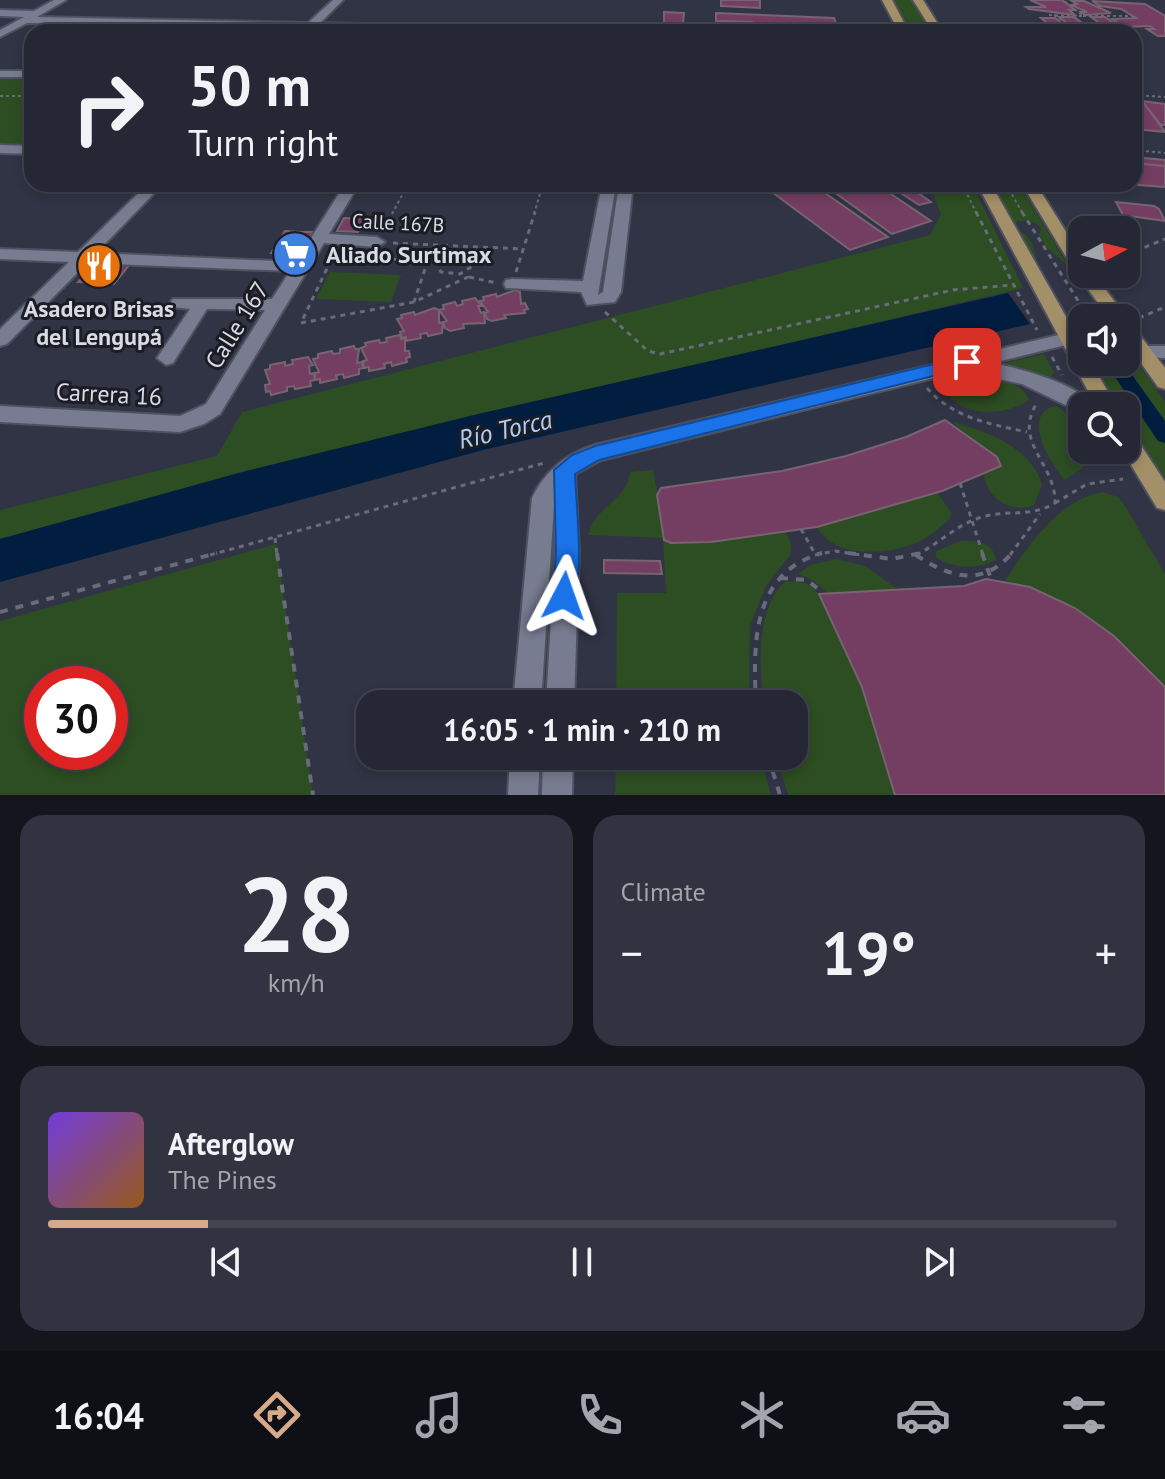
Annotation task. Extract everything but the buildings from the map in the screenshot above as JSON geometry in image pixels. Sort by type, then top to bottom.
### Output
[{"type":"main road","points":[[887,0],[900,24]]},
{"type":"main road","points":[[918,0],[933,24]]},
{"type":"main road","points":[[988,192],[1098,392]]},
{"type":"main road","points":[[1034,192],[1068,248]]},
{"type":"main road","points":[[1097,288],[1111,304]]},
{"type":"main road","points":[[1140,347],[1165,382]]},
{"type":"main road","points":[[1140,462],[1165,501]]},
{"type":"street","points":[[0,34],[61,0]]},
{"type":"street","points":[[313,24],[338,0]]},
{"type":"street","points":[[2,13],[22,2]]},
{"type":"street","points":[[2,13],[36,14]]},
{"type":"street","points":[[25,20],[151,24]]},
{"type":"street","points":[[0,74],[24,74]]},
{"type":"street","points":[[0,149],[24,150]]},
{"type":"street","points":[[0,340],[148,192]]},
{"type":"street","name":"Calle 167","points":[[213,409],[347,192]]},
{"type":"street","points":[[595,295],[608,192]]},
{"type":"street","points":[[512,284],[609,298],[625,192]]},
{"type":"street","name":"Calle 167B","points":[[319,238],[373,250]]},
{"type":"street","points":[[0,254],[302,267]]},
{"type":"street","points":[[179,303],[278,305]]},
{"type":"street","points":[[166,358],[202,304]]},
{"type":"street","points":[[528,690],[540,509],[558,465],[595,453],[1067,339]]},
{"type":"street","points":[[1143,352],[1165,352]]},
{"type":"street","points":[[941,368],[987,369],[1020,377],[1068,397]]},
{"type":"street","name":"Carrera 16","points":[[0,414],[180,424],[197,419],[213,409]]},
{"type":"street","points":[[558,465],[567,551],[561,690]]},
{"type":"street","points":[[523,795],[524,770]]},
{"type":"street","points":[[523,795],[557,777]]},
{"type":"path","points":[[1063,0],[1083,16]]},
{"type":"path","points":[[1049,15],[1133,16]]},
{"type":"path","points":[[1054,15],[1068,24]]},
{"type":"path","points":[[0,96],[24,96]]},
{"type":"path","points":[[1142,96],[1165,97]]},
{"type":"path","points":[[1142,151],[1165,153]]},
{"type":"path","points":[[404,192],[373,250],[427,263],[414,302]]},
{"type":"path","points":[[356,256],[337,256],[331,260],[301,323],[414,302],[468,277],[512,284],[541,192]]},
{"type":"path","points":[[966,192],[1040,336]]},
{"type":"path","points":[[1011,192],[1079,304]]},
{"type":"path","points":[[1140,249],[1165,239]]},
{"type":"path","points":[[444,245],[450,251]]},
{"type":"path","name":"Calle 167B","points":[[373,250],[444,245],[523,249]]},
{"type":"path","points":[[450,251],[467,251],[475,256],[476,264],[464,273],[446,274],[437,269],[437,259],[450,251]]},
{"type":"path","points":[[464,273],[468,277]]},
{"type":"path","points":[[595,295],[608,319],[648,351],[660,354],[953,290],[1013,285]]},
{"type":"path","points":[[1140,317],[1165,307]]},
{"type":"path","points":[[1050,353],[1062,375],[1056,385]]},
{"type":"path","points":[[923,381],[935,399],[947,408],[1027,432]]},
{"type":"path","points":[[1043,395],[1028,417],[1027,432],[1055,485],[1055,503]]},
{"type":"path","points":[[0,612],[275,536],[558,465]]},
{"type":"path","points":[[916,555],[946,572],[984,573],[997,568],[1040,514],[1082,483],[1096,479],[1123,479]]},
{"type":"path","points":[[960,483],[991,579]]},
{"type":"path","points":[[755,690],[753,660],[758,622],[767,596],[780,578],[803,558],[824,552],[896,558],[916,555],[956,529],[984,516],[1040,514]]},
{"type":"path","points":[[801,529],[815,555]]},
{"type":"path","points":[[275,536],[313,795]]},
{"type":"path","points":[[780,578],[807,580],[823,593]]},
{"type":"path","points":[[772,770],[780,795]]},
{"type":"green space","points":[[892,0],[912,0],[926,24],[905,24]]},
{"type":"green space","points":[[0,78],[24,78],[24,144],[0,143]]},
{"type":"green space","points":[[932,192],[976,192],[1023,288],[246,471],[0,539],[0,510],[217,456],[242,412],[930,235],[941,214]]},
{"type":"green space","points":[[995,192],[1024,192],[1068,266],[1046,247],[1038,234],[1042,230],[1038,225],[1017,221],[1016,228],[1026,235],[1036,255],[1036,268]]},
{"type":"green space","points":[[330,272],[401,275],[391,302],[316,299]]},
{"type":"green space","points":[[1044,354],[1054,372],[1049,382],[1001,364]]},
{"type":"green space","points":[[1140,367],[1165,402],[1165,481],[1140,443],[1140,392],[1108,392],[1098,376],[1140,376]]},
{"type":"green space","points":[[969,377],[1012,384],[1029,400],[1005,410],[979,411],[955,402],[939,381]]},
{"type":"green space","points":[[1057,406],[1068,415],[1068,464],[1089,464],[1065,480],[1052,463],[1041,439],[1040,418],[1046,410]]},
{"type":"green space","points":[[952,422],[993,436],[1028,460],[1042,485],[1034,505],[1017,508],[995,497],[984,474],[999,468],[1000,460]]},
{"type":"green space","points":[[653,470],[666,542],[711,542],[786,532],[791,544],[790,555],[766,586],[750,626],[749,690],[616,690],[617,593],[666,593],[663,538],[588,535],[597,517],[623,490],[630,472]]},
{"type":"green space","points":[[937,492],[951,512],[950,519],[928,537],[908,546],[880,551],[850,550],[825,538],[817,527]]},
{"type":"green space","points":[[1103,492],[1118,497],[1124,504],[1165,574],[1165,687],[1131,651],[1093,621],[1029,588],[1005,581],[1034,540],[1058,514],[1087,496]]},
{"type":"green space","points":[[961,541],[987,545],[996,559],[983,565],[966,567],[949,564],[936,557],[936,551]]},
{"type":"green space","points":[[276,544],[313,795],[0,795],[0,621]]},
{"type":"green space","points":[[836,559],[865,566],[899,590],[827,593],[814,581],[798,574],[810,565]]},
{"type":"green space","points":[[785,582],[808,584],[819,594],[833,620],[863,687],[895,795],[788,795],[780,770],[808,770],[808,690],[763,690],[761,674],[764,622],[776,593]]},
{"type":"green space","points":[[616,770],[764,770],[771,795],[615,795]]},
{"type":"water","name":"Río Torca","points":[[1008,293],[1030,324],[483,450],[0,582],[0,539],[246,471],[478,414]]},
{"type":"waterway","points":[[1124,376],[1165,436]]},
{"type":"place","name":"Aliado Surtimax","points":[[295,254]]},
{"type":"place","name":"Asadero Brisas del Lengupá","points":[[99,266]]},
{"type":"route","points":[[564,596],[567,551],[564,470],[579,461],[595,453],[967,362]]}]
